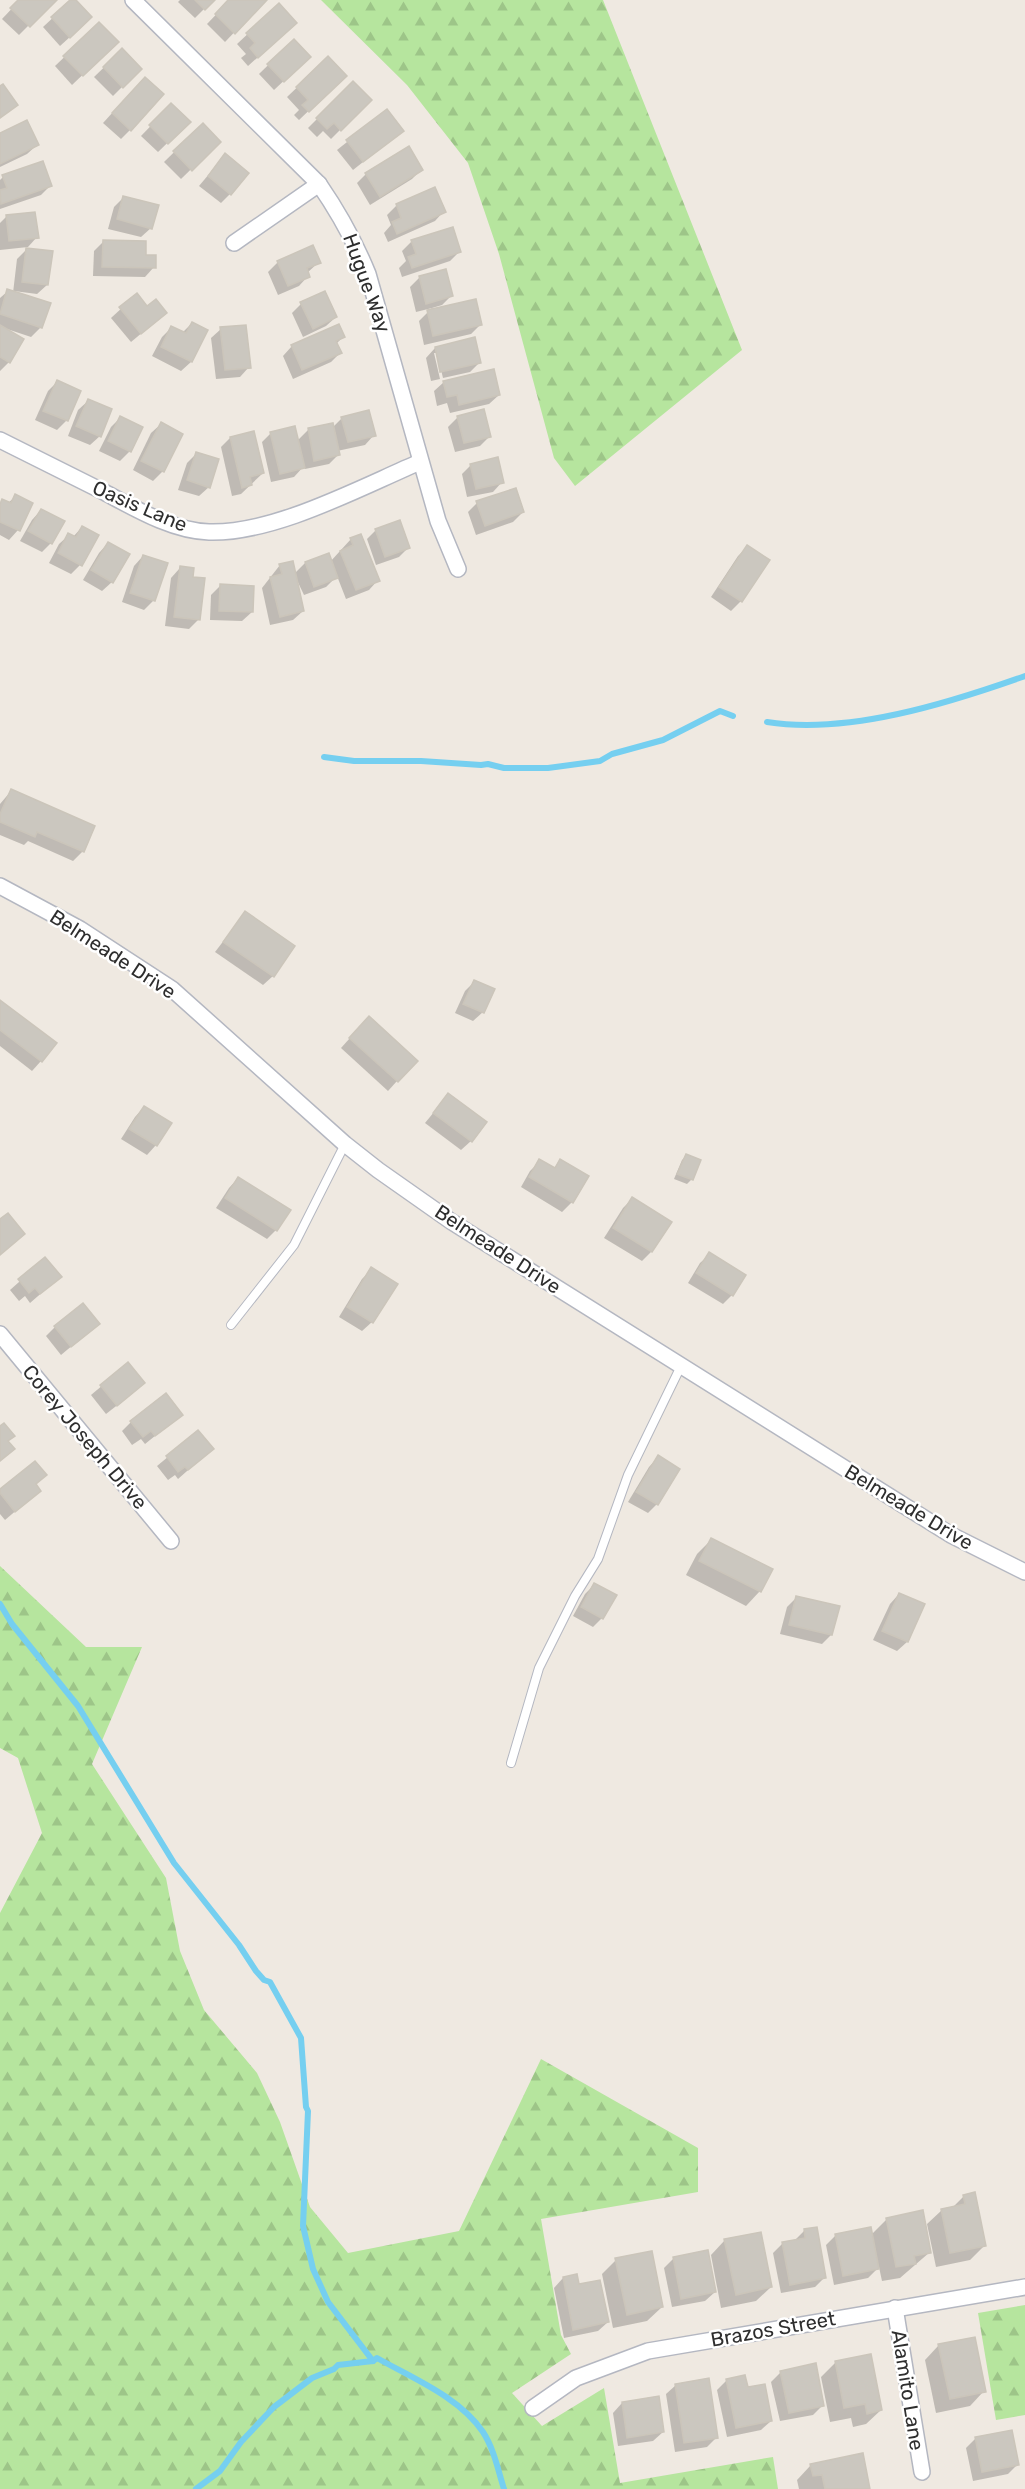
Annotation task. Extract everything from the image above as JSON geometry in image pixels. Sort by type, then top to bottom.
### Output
[{"type":"street","name":"Hugue Way","points":[[133,0],[320,184],[350,233],[368,274],[441,532],[458,568]]},
{"type":"street","points":[[234,243],[320,184]]},
{"type":"street","name":"Oasis Lane","points":[[0,440],[138,509],[176,525],[206,532],[236,531],[271,524],[420,462]]},
{"type":"street","name":"Belmeade Drive","points":[[0,886],[80,929],[172,989],[345,1144],[378,1170],[452,1221],[951,1535],[1025,1572]]},
{"type":"street","name":"Corey Joseph Drive","points":[[0,1334],[171,1540]]},
{"type":"street","name":"Brazos Street","points":[[533,2408],[576,2378],[648,2351],[1025,2287]]},
{"type":"street","name":"Alamito Lane","points":[[895,2308],[922,2472]]},
{"type":"lane","points":[[231,1325],[294,1245],[345,1144]]},
{"type":"lane","points":[[511,1763],[539,1668],[575,1596],[598,1558],[628,1475],[681,1366]]},
{"type":"green space","points":[[321,0],[603,0],[742,350],[575,486],[554,458],[499,254],[468,163],[407,85]]},
{"type":"green space","points":[[0,1566],[86,1647],[142,1647],[92,1764],[166,1878],[180,1951],[204,2010],[257,2073],[280,2122],[310,2207],[348,2253],[459,2231],[541,2059],[698,2148],[698,2192],[541,2219],[561,2335],[571,2354],[512,2393],[542,2426],[604,2388],[620,2483],[773,2457],[778,2489],[0,2489],[0,1913],[42,1833],[18,1758],[0,1748]]},
{"type":"green space","points":[[1025,2305],[1025,2415],[996,2420],[978,2313]]},
{"type":"building","points":[[18,0],[57,0],[30,27],[10,8]]},
{"type":"building","points":[[70,0],[76,0],[92,17],[70,38],[51,17]]},
{"type":"building","points":[[195,0],[215,0],[205,10]]},
{"type":"building","points":[[228,0],[267,0],[235,34],[215,14]]},
{"type":"building","points":[[279,3],[297,23],[258,58],[250,48],[255,43],[246,33]]},
{"type":"building","points":[[99,22],[119,42],[83,76],[63,56]]},
{"type":"building","points":[[294,39],[311,57],[284,82],[267,64]]},
{"type":"building","points":[[122,48],[142,69],[123,88],[103,67]]},
{"type":"building","points":[[328,56],[347,76],[309,112],[302,105],[308,100],[296,87]]},
{"type":"building","points":[[145,77],[164,94],[131,131],[112,113]]},
{"type":"building","points":[[353,81],[372,100],[341,131],[334,123],[327,129],[316,118]]},
{"type":"building","points":[[3,84],[18,105],[0,118],[0,86]]},
{"type":"building","points":[[171,103],[191,122],[168,144],[149,125]]},
{"type":"building","points":[[387,109],[404,131],[363,162],[346,140]]},
{"type":"building","points":[[27,120],[39,145],[0,164],[0,133]]},
{"type":"building","points":[[203,123],[221,142],[192,171],[173,151]]},
{"type":"building","points":[[409,146],[423,170],[380,197],[365,173]]},
{"type":"building","points":[[225,153],[249,173],[231,195],[208,176]]},
{"type":"building","points":[[43,161],[52,186],[1,204],[0,190],[7,188],[2,175]]},
{"type":"building","points":[[435,187],[446,212],[397,234],[392,222],[401,218],[396,204]]},
{"type":"building","points":[[123,196],[159,205],[152,229],[117,219]]},
{"type":"building","points":[[35,212],[39,238],[9,241],[6,215]]},
{"type":"building","points":[[453,227],[461,252],[412,268],[408,257],[416,254],[411,240]]},
{"type":"building","points":[[103,240],[146,241],[146,255],[156,255],[156,268],[102,267]]},
{"type":"building","points":[[313,245],[321,263],[307,268],[310,277],[288,286],[277,261]]},
{"type":"building","points":[[26,248],[53,251],[48,285],[22,282]]},
{"type":"building","points":[[446,269],[453,296],[426,304],[419,276]]},
{"type":"building","points":[[7,289],[51,303],[42,328],[0,314]]},
{"type":"building","points":[[325,291],[337,317],[313,329],[300,302]]},
{"type":"building","points":[[137,293],[147,306],[156,299],[167,313],[141,334],[119,307]]},
{"type":"building","points":[[476,299],[482,325],[433,336],[427,310]]},
{"type":"building","points":[[192,322],[208,330],[192,362],[161,347],[171,326],[186,333]]},
{"type":"building","points":[[339,324],[345,337],[336,341],[342,353],[302,370],[291,345]]},
{"type":"building","points":[[0,325],[24,339],[10,363],[0,357]]},
{"type":"building","points":[[246,325],[251,368],[225,370],[220,327]]},
{"type":"building","points":[[475,337],[481,363],[440,372],[435,347]]},
{"type":"building","points":[[494,369],[500,395],[459,405],[457,395],[447,397],[443,381]]},
{"type":"building","points":[[57,380],[81,391],[68,421],[43,411]]},
{"type":"building","points":[[88,399],[112,409],[101,437],[76,426]]},
{"type":"building","points":[[484,409],[491,437],[464,443],[457,416]]},
{"type":"building","points":[[369,410],[376,436],[348,442],[341,417]]},
{"type":"building","points":[[120,416],[143,427],[131,452],[108,441]]},
{"type":"building","points":[[161,422],[183,434],[164,472],[141,461]]},
{"type":"building","points":[[333,423],[340,455],[314,461],[308,428]]},
{"type":"building","points":[[295,426],[305,468],[280,474],[270,432]]},
{"type":"building","points":[[254,431],[264,473],[250,477],[252,485],[242,488],[230,437]]},
{"type":"building","points":[[196,452],[219,459],[210,488],[187,480]]},
{"type":"building","points":[[498,457],[504,483],[476,489],[470,464]]},
{"type":"building","points":[[516,488],[524,512],[485,526],[476,501]]},
{"type":"building","points":[[15,494],[33,503],[20,531],[0,522],[2,499],[11,503]]},
{"type":"building","points":[[41,509],[65,521],[52,544],[28,531]]},
{"type":"building","points":[[400,520],[410,548],[385,557],[375,529]]},
{"type":"building","points":[[82,526],[99,535],[82,566],[58,553],[68,533],[76,537]]},
{"type":"building","points":[[361,534],[380,581],[356,590],[340,551],[353,545],[350,538]]},
{"type":"building","points":[[108,542],[130,554],[113,583],[91,570]]},
{"type":"building","points":[[747,545],[770,560],[742,602],[719,587]]},
{"type":"building","points":[[329,553],[338,578],[314,587],[305,562]]},
{"type":"building","points":[[143,555],[168,563],[155,601],[130,593]]},
{"type":"building","points":[[293,561],[304,611],[280,617],[270,577],[282,574],[279,564]]},
{"type":"building","points":[[180,566],[194,568],[193,577],[205,578],[200,620],[174,617]]},
{"type":"building","points":[[220,584],[254,586],[253,612],[219,611]]},
{"type":"building","points":[[11,789],[95,826],[84,852],[37,832],[35,837],[0,822],[0,814]]},
{"type":"building","points":[[245,911],[295,946],[274,977],[223,942]]},
{"type":"building","points":[[474,980],[495,989],[484,1013],[463,1004]]},
{"type":"building","points":[[0,1000],[57,1043],[42,1062],[0,1030]]},
{"type":"building","points":[[369,1016],[418,1061],[398,1082],[349,1038]]},
{"type":"building","points":[[448,1093],[487,1122],[472,1142],[433,1113]]},
{"type":"building","points":[[144,1106],[172,1123],[157,1146],[129,1129]]},
{"type":"building","points":[[686,1154],[701,1160],[693,1180],[677,1174]]},
{"type":"building","points":[[539,1159],[555,1168],[560,1159],[589,1176],[573,1203],[529,1177]]},
{"type":"building","points":[[238,1177],[291,1210],[277,1231],[225,1198]]},
{"type":"building","points":[[632,1197],[672,1222],[652,1252],[613,1228]]},
{"type":"building","points":[[8,1213],[25,1234],[0,1255],[0,1219]]},
{"type":"building","points":[[709,1252],[746,1275],[733,1296],[696,1273]]},
{"type":"building","points":[[45,1257],[62,1277],[40,1294],[35,1288],[29,1293],[18,1279]]},
{"type":"building","points":[[371,1267],[398,1284],[373,1323],[347,1307]]},
{"type":"building","points":[[83,1303],[100,1324],[71,1347],[54,1326]]},
{"type":"building","points":[[128,1362],[145,1383],[117,1406],[100,1385]]},
{"type":"building","points":[[166,1393],[183,1415],[155,1436],[151,1431],[143,1437],[130,1421]]},
{"type":"building","points":[[4,1423],[15,1436],[8,1441],[15,1449],[0,1461],[0,1426]]},
{"type":"building","points":[[198,1430],[214,1449],[188,1470],[185,1467],[178,1472],[166,1456]]},
{"type":"building","points":[[658,1455],[680,1469],[658,1505],[636,1492]]},
{"type":"building","points":[[35,1461],[47,1475],[36,1484],[41,1491],[15,1512],[0,1493],[0,1489]]},
{"type":"building","points":[[711,1538],[773,1569],[761,1592],[699,1561]]},
{"type":"building","points":[[594,1583],[617,1595],[603,1619],[581,1607]]},
{"type":"building","points":[[899,1593],[925,1604],[908,1642],[882,1631]]},
{"type":"building","points":[[796,1596],[840,1606],[832,1635],[789,1625]]},
{"type":"building","points":[[975,2192],[986,2246],[950,2253],[941,2209],[965,2204],[963,2195]]},
{"type":"building","points":[[923,2210],[931,2253],[914,2256],[916,2264],[896,2267],[886,2218]]},
{"type":"building","points":[[817,2227],[826,2278],[790,2285],[782,2242],[805,2238],[804,2229]]},
{"type":"building","points":[[871,2227],[879,2269],[843,2276],[835,2234]]},
{"type":"building","points":[[761,2232],[772,2287],[736,2295],[724,2239]]},
{"type":"building","points":[[708,2250],[716,2292],[681,2299],[673,2257]]},
{"type":"building","points":[[652,2251],[663,2307],[627,2315],[615,2258]]},
{"type":"building","points":[[577,2274],[579,2284],[600,2280],[609,2322],[573,2330],[563,2277]]},
{"type":"building","points":[[975,2337],[986,2392],[950,2399],[938,2344]]},
{"type":"building","points":[[871,2354],[882,2410],[867,2414],[865,2404],[844,2408],[835,2361]]},
{"type":"building","points":[[816,2363],[824,2406],[789,2413],[780,2371]]},
{"type":"building","points":[[745,2375],[748,2387],[765,2384],[772,2421],[736,2428],[726,2379]]},
{"type":"building","points":[[709,2378],[718,2438],[684,2443],[675,2384]]},
{"type":"building","points":[[659,2396],[664,2432],[627,2438],[622,2402]]},
{"type":"building","points":[[1012,2430],[1019,2465],[982,2472],[975,2437]]},
{"type":"building","points":[[863,2453],[870,2489],[825,2489],[822,2475],[813,2476],[810,2464]]},
{"type":"waterway","points":[[767,722],[798,725],[831,724],[898,714],[1025,676]]},
{"type":"waterway","points":[[324,757],[354,761],[421,761],[488,764],[504,768],[548,768],[600,761],[612,754],[663,740],[720,711],[733,716]]},
{"type":"waterway","points":[[0,1604],[12,1624],[78,1706],[174,1863],[239,1945],[256,1971],[264,1980],[270,1982],[301,2038],[308,2111],[303,2226],[313,2269],[328,2302],[373,2361]]},
{"type":"waterway","points":[[196,2489],[220,2471],[241,2442],[274,2407],[312,2378],[338,2365],[373,2361],[377,2358],[449,2399],[473,2420],[490,2445],[504,2489]]}]
